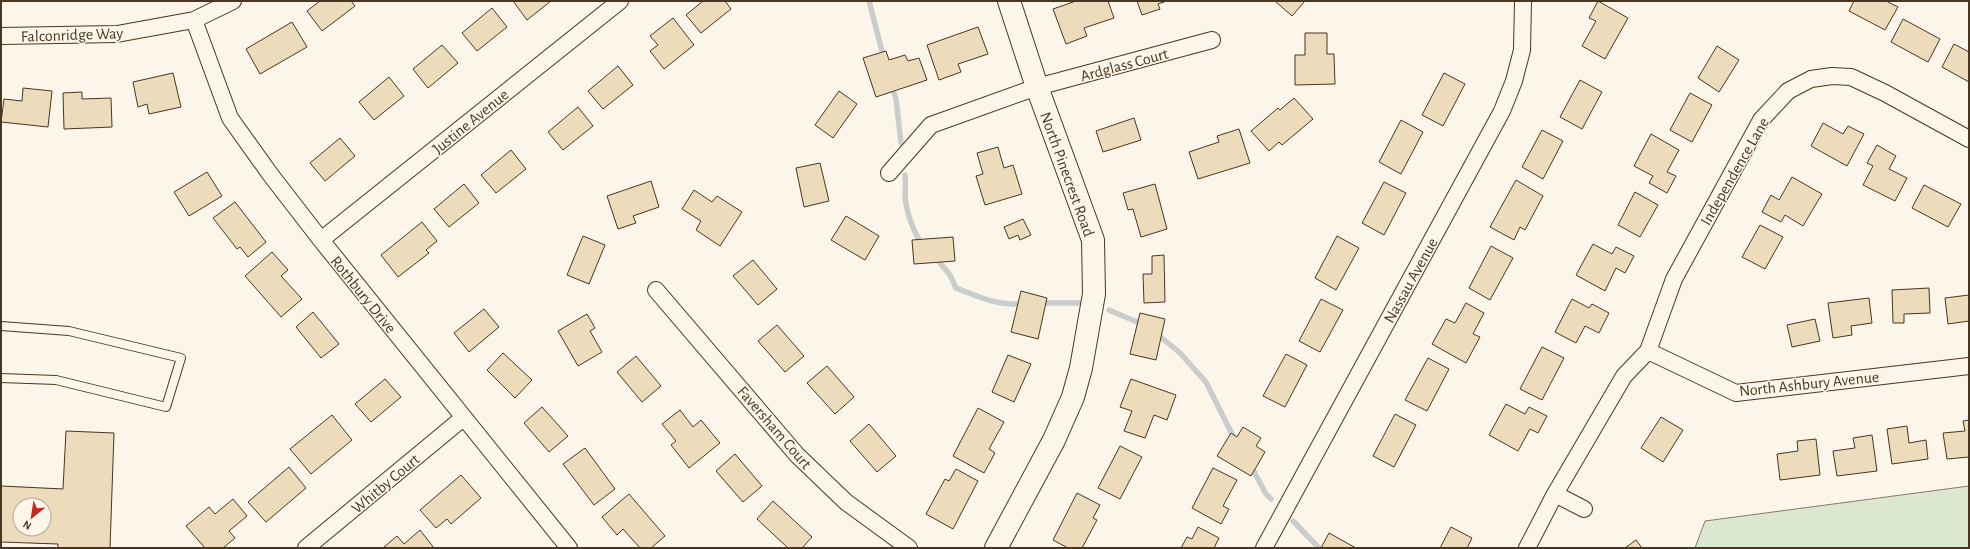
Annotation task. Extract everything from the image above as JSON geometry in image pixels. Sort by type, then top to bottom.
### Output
[{"type":"street","name":"Falconridge Way","points":[[1,36],[116,34],[194,20],[233,1]]},
{"type":"street","name":"Justine Avenue","points":[[321,240],[620,1]]},
{"type":"street","name":"North Pinecrest Road","points":[[996,548],[1054,440],[1073,397],[1081,368],[1094,294],[1093,240],[1037,87],[1009,1]]},
{"type":"street","name":"Nassau Avenue","points":[[1264,548],[1505,106],[1514,81],[1522,50],[1523,1]]},
{"type":"street","name":"Rothbury Drive","points":[[194,20],[230,118],[270,174],[321,240],[569,548]]},
{"type":"street","name":"Ardglass Court","points":[[889,173],[932,125],[1037,87],[1212,40]]},
{"type":"street","name":"Independence Lane","points":[[1648,352],[1674,279],[1761,120],[1788,91],[1811,79],[1832,76],[1851,77],[1885,92],[1969,139]]},
{"type":"street","name":"Faversham Court","points":[[656,290],[797,456],[846,502],[909,548]]},
{"type":"street","name":"North Ashbury Avenue","points":[[1648,352],[1736,393],[1969,366]]},
{"type":"street","points":[[1527,548],[1555,494],[1624,376],[1648,352]]},
{"type":"street","name":"Whitby Court","points":[[306,548],[463,418]]},
{"type":"street","points":[[1555,494],[1584,509]]},
{"type":"lane","points":[[1,326],[69,331],[181,358],[166,407],[56,380],[1,378]]},
{"type":"green space","points":[[1969,486],[1969,548],[1695,548],[1705,521]]},
{"type":"building","points":[[320,1],[351,1],[355,6],[322,31],[307,11]]},
{"type":"building","points":[[513,1],[551,1],[527,20]]},
{"type":"building","points":[[703,1],[725,1],[731,9],[701,33],[686,15]]},
{"type":"building","points":[[1076,1],[1108,1],[1114,18],[1084,28],[1087,36],[1066,44],[1053,9]]},
{"type":"building","points":[[1137,1],[1167,1],[1158,4],[1160,9],[1142,15]]},
{"type":"building","points":[[1275,1],[1305,1],[1292,16]]},
{"type":"building","points":[[1598,1],[1628,18],[1605,59],[1582,46],[1596,21],[1589,18]]},
{"type":"building","points":[[1854,1],[1886,1],[1898,7],[1885,30],[1849,11]]},
{"type":"building","points":[[492,8],[507,27],[477,51],[462,33]]},
{"type":"building","points":[[673,18],[694,45],[664,69],[650,51],[658,45],[650,36]]},
{"type":"building","points":[[1903,19],[1940,39],[1928,62],[1891,42]]},
{"type":"building","points":[[292,22],[307,47],[260,74],[246,49]]},
{"type":"building","points":[[978,27],[988,54],[958,64],[961,72],[939,80],[927,45]]},
{"type":"building","points":[[1305,33],[1327,33],[1327,54],[1334,54],[1335,84],[1295,85],[1295,55],[1305,55]]},
{"type":"building","points":[[1954,44],[1969,52],[1969,82],[1942,67]]},
{"type":"building","points":[[442,45],[458,63],[428,88],[413,69]]},
{"type":"building","points":[[1717,46],[1739,60],[1719,92],[1698,78]]},
{"type":"building","points":[[886,51],[889,60],[905,55],[908,61],[919,58],[927,80],[876,97],[863,58]]},
{"type":"building","points":[[618,66],[633,85],[603,109],[588,91]]},
{"type":"building","points":[[173,73],[181,107],[149,114],[147,104],[138,107],[133,82]]},
{"type":"building","points":[[1444,73],[1465,84],[1443,126],[1422,115]]},
{"type":"building","points":[[389,77],[404,96],[374,120],[359,102]]},
{"type":"building","points":[[1580,80],[1602,92],[1582,129],[1560,117]]},
{"type":"building","points":[[23,88],[52,91],[48,127],[1,122],[4,99],[22,101]]},
{"type":"building","points":[[839,91],[857,104],[833,138],[815,125]]},
{"type":"building","points":[[82,92],[82,99],[111,98],[112,127],[64,129],[63,93]]},
{"type":"building","points":[[1690,93],[1712,105],[1692,142],[1670,130]]},
{"type":"building","points":[[1294,98],[1313,119],[1282,145],[1279,142],[1269,151],[1251,131],[1278,108],[1280,110]]},
{"type":"building","points":[[578,107],[593,126],[563,150],[548,132]]},
{"type":"building","points":[[1134,118],[1141,140],[1103,152],[1096,131]]},
{"type":"building","points":[[1401,120],[1423,132],[1401,174],[1379,162]]},
{"type":"building","points":[[1823,123],[1843,134],[1848,126],[1864,134],[1847,166],[1811,146]]},
{"type":"building","points":[[1239,129],[1250,163],[1198,179],[1189,152],[1219,142],[1217,136]]},
{"type":"building","points":[[1542,130],[1563,141],[1543,179],[1522,167]]},
{"type":"building","points":[[1651,134],[1679,150],[1667,172],[1676,176],[1667,193],[1649,183],[1653,176],[1634,166]]},
{"type":"building","points":[[340,138],[355,156],[325,181],[310,163]]},
{"type":"building","points":[[1877,145],[1896,156],[1889,169],[1907,178],[1895,201],[1863,185],[1873,166],[1867,163]]},
{"type":"building","points":[[998,147],[1004,168],[1013,165],[1022,194],[985,205],[976,176],[983,174],[977,153]]},
{"type":"building","points":[[511,150],[526,169],[496,193],[481,175]]},
{"type":"building","points":[[820,163],[829,201],[804,207],[796,168]]},
{"type":"building","points":[[207,172],[222,196],[189,216],[174,192]]},
{"type":"building","points":[[1792,177],[1822,194],[1803,226],[1785,215],[1781,222],[1762,212],[1771,195],[1779,200]]},
{"type":"building","points":[[1516,180],[1543,196],[1525,230],[1520,227],[1514,240],[1490,227]]},
{"type":"building","points":[[651,181],[659,207],[633,216],[636,223],[618,229],[607,196]]},
{"type":"building","points":[[1384,182],[1406,193],[1384,235],[1362,223]]},
{"type":"building","points":[[464,184],[479,203],[449,227],[434,209]]},
{"type":"building","points":[[1155,184],[1167,229],[1141,237],[1133,209],[1128,210],[1123,193]]},
{"type":"building","points":[[1924,185],[1961,204],[1948,227],[1912,208]]},
{"type":"building","points":[[694,190],[712,202],[717,196],[742,212],[720,246],[696,230],[701,221],[682,209]]},
{"type":"building","points":[[1635,192],[1658,205],[1640,237],[1618,225]]},
{"type":"building","points":[[235,202],[266,242],[248,257],[240,247],[237,249],[213,218]]},
{"type":"building","points":[[846,216],[879,236],[865,260],[831,240]]},
{"type":"building","points":[[1023,219],[1031,235],[1020,240],[1018,235],[1009,239],[1004,227]]},
{"type":"building","points":[[422,222],[437,241],[426,250],[429,253],[398,277],[381,255]]},
{"type":"building","points":[[1760,225],[1783,237],[1765,269],[1742,257]]},
{"type":"building","points":[[583,236],[605,245],[589,284],[567,275]]},
{"type":"building","points":[[1337,236],[1359,248],[1336,290],[1315,278]]},
{"type":"building","points":[[953,237],[955,261],[914,264],[912,240]]},
{"type":"building","points":[[1593,244],[1612,254],[1616,247],[1634,256],[1625,273],[1616,268],[1605,291],[1576,275]]},
{"type":"building","points":[[1491,246],[1513,258],[1490,300],[1469,288]]},
{"type":"building","points":[[272,252],[288,270],[281,276],[302,299],[281,317],[245,276]]},
{"type":"building","points":[[1164,255],[1165,302],[1144,303],[1143,274],[1152,274],[1152,256]]},
{"type":"building","points":[[753,260],[777,289],[758,305],[733,276]]},
{"type":"building","points":[[1929,288],[1930,313],[1904,314],[1904,323],[1893,323],[1892,290]]},
{"type":"building","points":[[1021,291],[1047,298],[1038,339],[1011,332]]},
{"type":"building","points":[[1969,295],[1969,321],[1948,324],[1945,298]]},
{"type":"building","points":[[1869,298],[1872,323],[1851,326],[1852,335],[1833,338],[1828,303]]},
{"type":"building","points":[[1321,299],[1343,310],[1320,352],[1299,341]]},
{"type":"building","points":[[1572,299],[1589,308],[1592,304],[1609,313],[1599,333],[1585,326],[1576,343],[1555,332]]},
{"type":"building","points":[[1466,303],[1484,313],[1473,334],[1480,337],[1466,363],[1432,344],[1446,319],[1455,323]]},
{"type":"building","points":[[484,309],[499,327],[469,352],[454,333]]},
{"type":"building","points":[[313,312],[339,344],[321,358],[296,327]]},
{"type":"building","points":[[1140,313],[1165,319],[1156,360],[1130,354]]},
{"type":"building","points":[[587,314],[595,328],[590,331],[602,352],[578,366],[558,331]]},
{"type":"building","points":[[1815,319],[1820,341],[1792,347],[1787,325]]},
{"type":"building","points":[[777,325],[804,356],[785,372],[758,341]]},
{"type":"building","points":[[1542,347],[1564,358],[1542,400],[1520,389]]},
{"type":"building","points":[[503,353],[532,380],[515,398],[487,370]]},
{"type":"building","points":[[1286,354],[1307,365],[1285,407],[1263,396]]},
{"type":"building","points":[[1008,355],[1031,364],[1014,402],[992,392]]},
{"type":"building","points":[[636,356],[661,386],[642,402],[617,372]]},
{"type":"building","points":[[1428,358],[1449,369],[1427,411],[1405,400]]},
{"type":"building","points":[[827,366],[854,397],[835,414],[807,383]]},
{"type":"building","points":[[385,379],[401,397],[371,422],[355,404]]},
{"type":"building","points":[[1131,379],[1176,395],[1167,420],[1154,415],[1145,438],[1124,431],[1132,411],[1120,407]]},
{"type":"building","points":[[1506,404],[1525,414],[1529,407],[1547,416],[1538,433],[1530,429],[1518,451],[1489,435]]},
{"type":"building","points":[[542,407],[568,436],[549,452],[524,423]]},
{"type":"building","points":[[978,408],[1004,422],[989,449],[995,453],[984,473],[953,456]]},
{"type":"building","points":[[680,410],[693,427],[701,420],[720,443],[689,468],[671,445],[676,441],[662,424]]},
{"type":"building","points":[[1395,414],[1416,425],[1394,467],[1373,456]]},
{"type":"building","points":[[332,415],[352,440],[311,474],[290,449]]},
{"type":"building","points":[[1661,417],[1683,430],[1663,462],[1641,448]]},
{"type":"building","points":[[1969,420],[1969,457],[1947,459],[1943,433],[1965,431],[1963,421]]},
{"type":"building","points":[[869,424],[896,456],[877,472],[850,441]]},
{"type":"building","points":[[1907,426],[1909,443],[1926,440],[1928,459],[1892,464],[1887,429]]},
{"type":"building","points":[[1243,427],[1261,438],[1256,446],[1265,452],[1251,476],[1217,456],[1231,433],[1237,437]]},
{"type":"building","points":[[66,431],[114,433],[110,548],[58,548],[58,544],[1,542],[1,486],[63,489]]},
{"type":"building","points":[[1872,435],[1877,471],[1837,476],[1833,451],[1855,448],[1853,438]]},
{"type":"building","points":[[1816,439],[1820,475],[1780,480],[1777,454],[1798,451],[1797,441]]},
{"type":"building","points":[[1120,446],[1142,457],[1120,499],[1098,488]]},
{"type":"building","points":[[585,448],[615,489],[594,505],[563,464]]},
{"type":"building","points":[[735,454],[762,486],[743,502],[716,471]]},
{"type":"building","points":[[289,467],[306,488],[266,522],[248,502]]},
{"type":"building","points":[[1213,468],[1237,480],[1223,506],[1229,509],[1221,524],[1192,508]]},
{"type":"building","points":[[956,469],[978,481],[953,529],[926,514],[945,479],[949,481]]},
{"type":"building","points":[[461,475],[481,498],[451,524],[447,519],[436,528],[420,510]]},
{"type":"building","points":[[1077,493],[1100,505],[1093,518],[1097,520],[1082,548],[1068,548],[1053,540]]},
{"type":"building","points":[[629,494],[665,536],[651,548],[640,548],[623,529],[617,535],[602,517]]},
{"type":"building","points":[[233,499],[247,516],[229,531],[235,538],[223,548],[205,548],[186,526],[209,507],[215,514]]},
{"type":"building","points":[[773,501],[812,537],[802,548],[788,548],[757,519]]},
{"type":"building","points":[[1198,527],[1219,538],[1214,548],[1181,548],[1187,537],[1192,539]]},
{"type":"building","points":[[1451,527],[1472,538],[1467,548],[1440,548]]},
{"type":"building","points":[[420,530],[434,548],[383,548],[397,536],[404,544]]},
{"type":"building","points":[[1329,533],[1356,548],[1321,548]]},
{"type":"building","points":[[1636,540],[1642,548],[1625,548]]},
{"type":"waterway","points":[[869,1],[884,59]]},
{"type":"waterway","points":[[891,84],[896,99],[901,143]]},
{"type":"waterway","points":[[905,175],[905,200],[908,214],[916,235],[923,245]]},
{"type":"waterway","points":[[935,257],[950,275],[956,288],[981,298],[1006,304],[1024,303]]},
{"type":"waterway","points":[[1039,303],[1085,303]]},
{"type":"waterway","points":[[1109,310],[1144,325]]},
{"type":"waterway","points":[[1156,333],[1180,353],[1206,382],[1234,438]]},
{"type":"waterway","points":[[1251,466],[1266,494],[1271,499]]},
{"type":"waterway","points":[[1293,521],[1319,548]]}]
